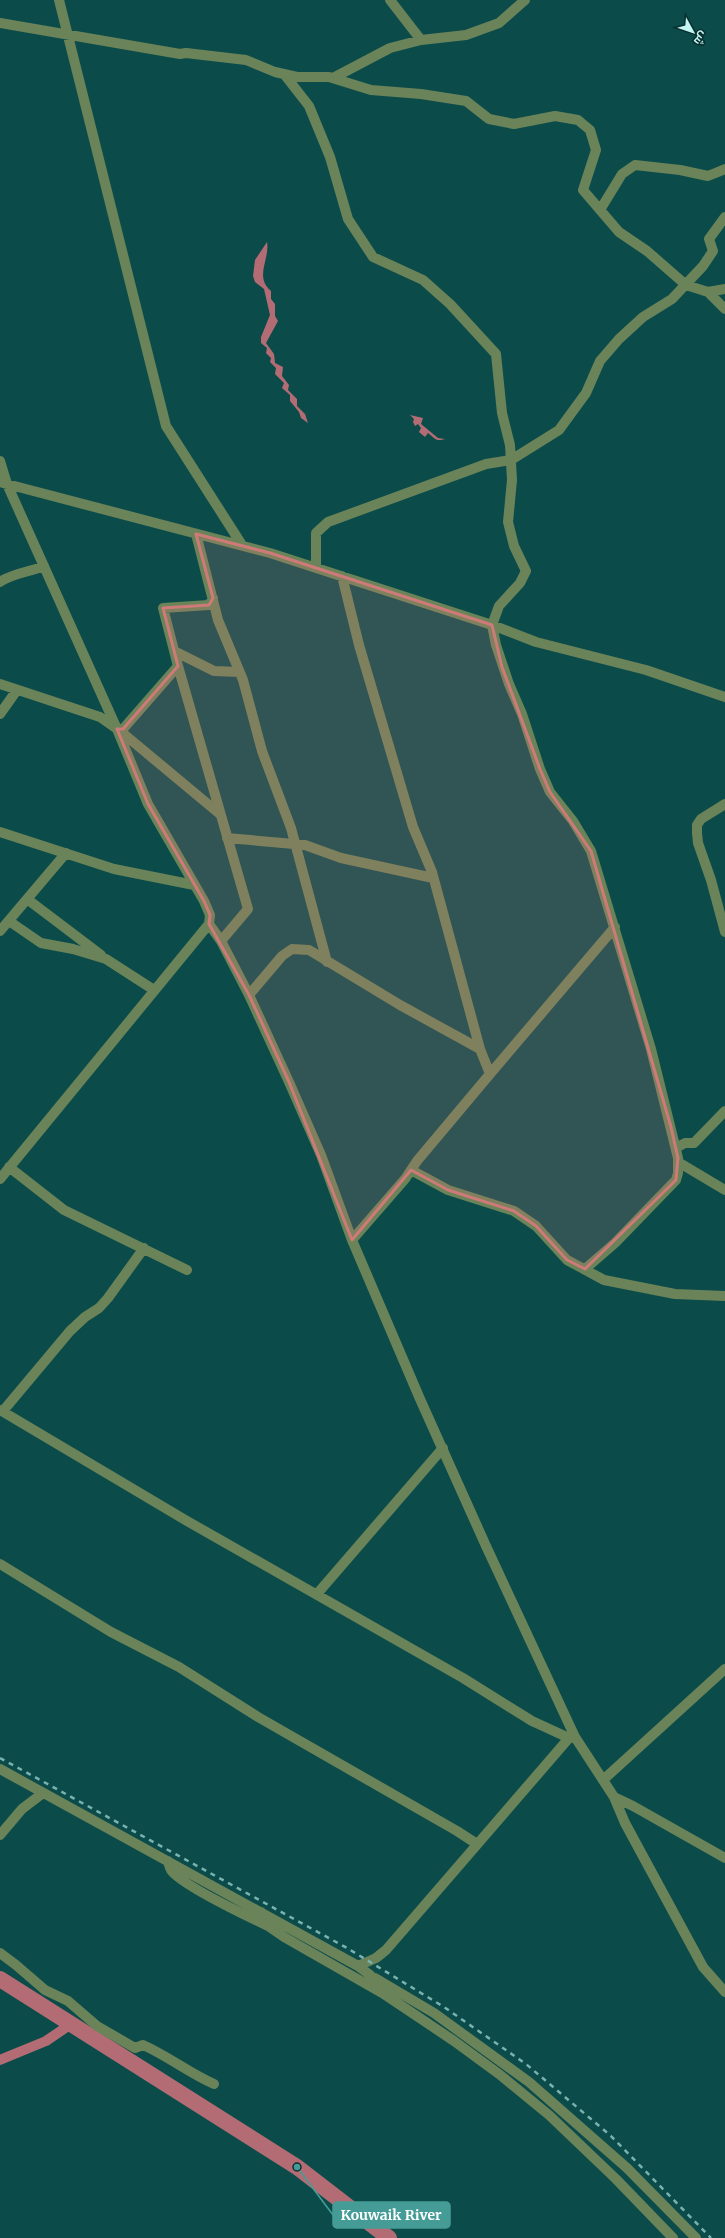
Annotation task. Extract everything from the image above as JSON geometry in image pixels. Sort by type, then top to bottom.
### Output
[{"type":"street","points":[[59,0],[166,426],[242,545]]},
{"type":"street","points":[[390,0],[421,40]]},
{"type":"street","points":[[333,78],[390,48],[421,40],[466,35],[499,23],[525,0]]},
{"type":"street","points":[[0,23],[180,54],[186,52],[246,60],[284,74],[297,77],[333,78],[370,90],[421,94],[466,101],[489,119],[514,124],[555,116],[578,120],[590,130],[596,150],[583,190],[619,232],[652,254],[686,285],[708,292],[725,309]]},
{"type":"street","points":[[284,74],[309,106],[330,157],[348,220],[373,257],[423,280],[450,304],[496,354],[502,413],[510,445],[512,480],[508,522],[514,546],[526,571],[520,583],[499,606],[492,625],[502,667],[522,714],[540,769],[550,792],[573,821],[592,851],[631,987],[651,1049],[676,1148],[678,1162],[678,1173],[668,1188],[585,1270]]},
{"type":"street","points":[[600,210],[622,174],[635,165],[680,170],[708,176],[725,169]]},
{"type":"street","points":[[316,567],[316,533],[328,522],[486,464],[511,460],[559,430],[586,393],[600,361],[619,339],[643,317],[672,299],[703,266],[713,251],[709,239],[725,217]]},
{"type":"street","points":[[708,292],[725,289]]},
{"type":"street","points":[[0,461],[4,483],[44,566],[117,729],[148,804],[210,915],[209,924],[108,1045],[93,1068],[64,1099],[0,1179]]},
{"type":"street","points":[[4,483],[242,545],[316,567],[492,625],[536,642],[646,670],[725,698]]},
{"type":"street","points":[[196,534],[218,620],[239,672],[262,751],[295,844],[328,962]]},
{"type":"street","points":[[0,582],[5,578],[30,572],[44,566]]},
{"type":"street","points":[[342,576],[359,646],[413,827],[425,852],[433,878],[480,1049],[490,1074]]},
{"type":"street","points":[[213,598],[209,605],[163,608],[220,815],[248,909],[221,941]]},
{"type":"street","points":[[174,651],[214,671],[239,672]]},
{"type":"street","points":[[117,729],[123,729],[178,666]]},
{"type":"street","points":[[0,684],[100,717],[117,729],[220,815]]},
{"type":"street","points":[[0,714],[17,690]]},
{"type":"street","points":[[725,804],[701,819],[697,833],[698,843],[711,880],[725,932]]},
{"type":"street","points":[[0,832],[114,868],[194,885]]},
{"type":"street","points":[[227,838],[305,845],[341,858],[433,878]]},
{"type":"street","points":[[0,931],[66,853]]},
{"type":"street","points":[[27,899],[106,959],[154,990]]},
{"type":"street","points":[[9,921],[40,943],[73,949],[106,959]]},
{"type":"street","points":[[209,924],[221,941],[249,995],[318,1148],[352,1240],[420,1399],[572,1738],[614,1797],[629,1830],[703,1967],[725,1992]]},
{"type":"street","points":[[352,1240],[405,1179],[417,1160],[615,927]]},
{"type":"street","points":[[249,995],[282,956],[292,949],[309,950],[400,1005],[480,1049]]},
{"type":"street","points":[[676,1148],[685,1143],[694,1143],[725,1111]]},
{"type":"street","points":[[678,1162],[725,1190]]},
{"type":"street","points":[[9,1167],[64,1210],[188,1270]]},
{"type":"street","points":[[411,1170],[448,1190],[514,1211],[536,1226],[567,1260],[604,1280],[676,1294],[725,1296]]},
{"type":"street","points":[[144,1248],[108,1298],[99,1308],[85,1317],[70,1332],[1,1411],[187,1521],[463,1678],[532,1721],[572,1738]]},
{"type":"street","points":[[317,1594],[443,1448]]},
{"type":"street","points":[[0,1564],[111,1632],[179,1667],[258,1717],[457,1831],[477,1844]]},
{"type":"street","points":[[603,1780],[725,1669]]},
{"type":"street","points":[[358,1966],[376,1958],[386,1950],[477,1844],[572,1738]]},
{"type":"street","points":[[0,1769],[358,1966],[370,1975],[434,2013],[530,2082],[627,2168],[696,2238]]},
{"type":"street","points":[[0,1835],[22,1809],[43,1793]]},
{"type":"street","points":[[614,1797],[644,1812],[725,1858]]},
{"type":"street","points":[[629,1830],[632,1815],[638,1812],[644,1812]]},
{"type":"street","points":[[168,1861],[171,1870],[179,1878],[228,1907],[268,1926],[384,1994],[459,2045],[549,2115],[616,2179],[673,2238]]},
{"type":"street","points":[[261,1912],[268,1926]]},
{"type":"street","points":[[0,1954],[16,1964],[45,1990],[68,2001],[97,2026],[135,2048],[143,2045],[164,2054],[194,2076],[214,2084]]},
{"type":"street","points":[[370,1975],[384,1994]]},
{"type":"highlighted area","points":[[196,534],[270,553],[492,625],[502,667],[550,792],[591,851],[671,1127],[678,1158],[676,1180],[585,1269],[567,1260],[536,1226],[514,1211],[448,1190],[411,1170],[352,1240],[289,1082],[249,995],[209,924],[210,915],[204,901],[148,804],[117,729],[123,729],[178,666],[163,608],[209,605],[213,598]]},
{"type":"shaded area","points":[[267,242],[263,274],[266,285],[271,291],[271,299],[275,304],[275,316],[278,321],[266,343],[274,354],[275,363],[283,367],[282,376],[289,385],[288,390],[297,399],[297,406],[305,414],[308,423],[301,418],[299,412],[290,401],[290,395],[282,388],[284,383],[275,374],[276,368],[270,362],[271,358],[266,353],[267,348],[261,343],[261,337],[270,315],[264,289],[255,282],[253,276],[255,260]]},
{"type":"shaded area","points":[[410,415],[423,418],[421,424],[438,438],[445,439],[437,440],[428,433],[425,437],[419,432],[421,428],[418,424],[415,426],[413,422],[414,419]]},
{"type":"waterway","points":[[0,1979],[297,2167],[389,2238]]},
{"type":"waterway","points":[[0,2060],[46,2041],[71,2024]]},
{"type":"railway","points":[[0,1758],[347,1948],[444,2007],[526,2064],[611,2136],[711,2238]]},
{"type":"place","name":"Kouwaik River","points":[[297,2167]]}]
